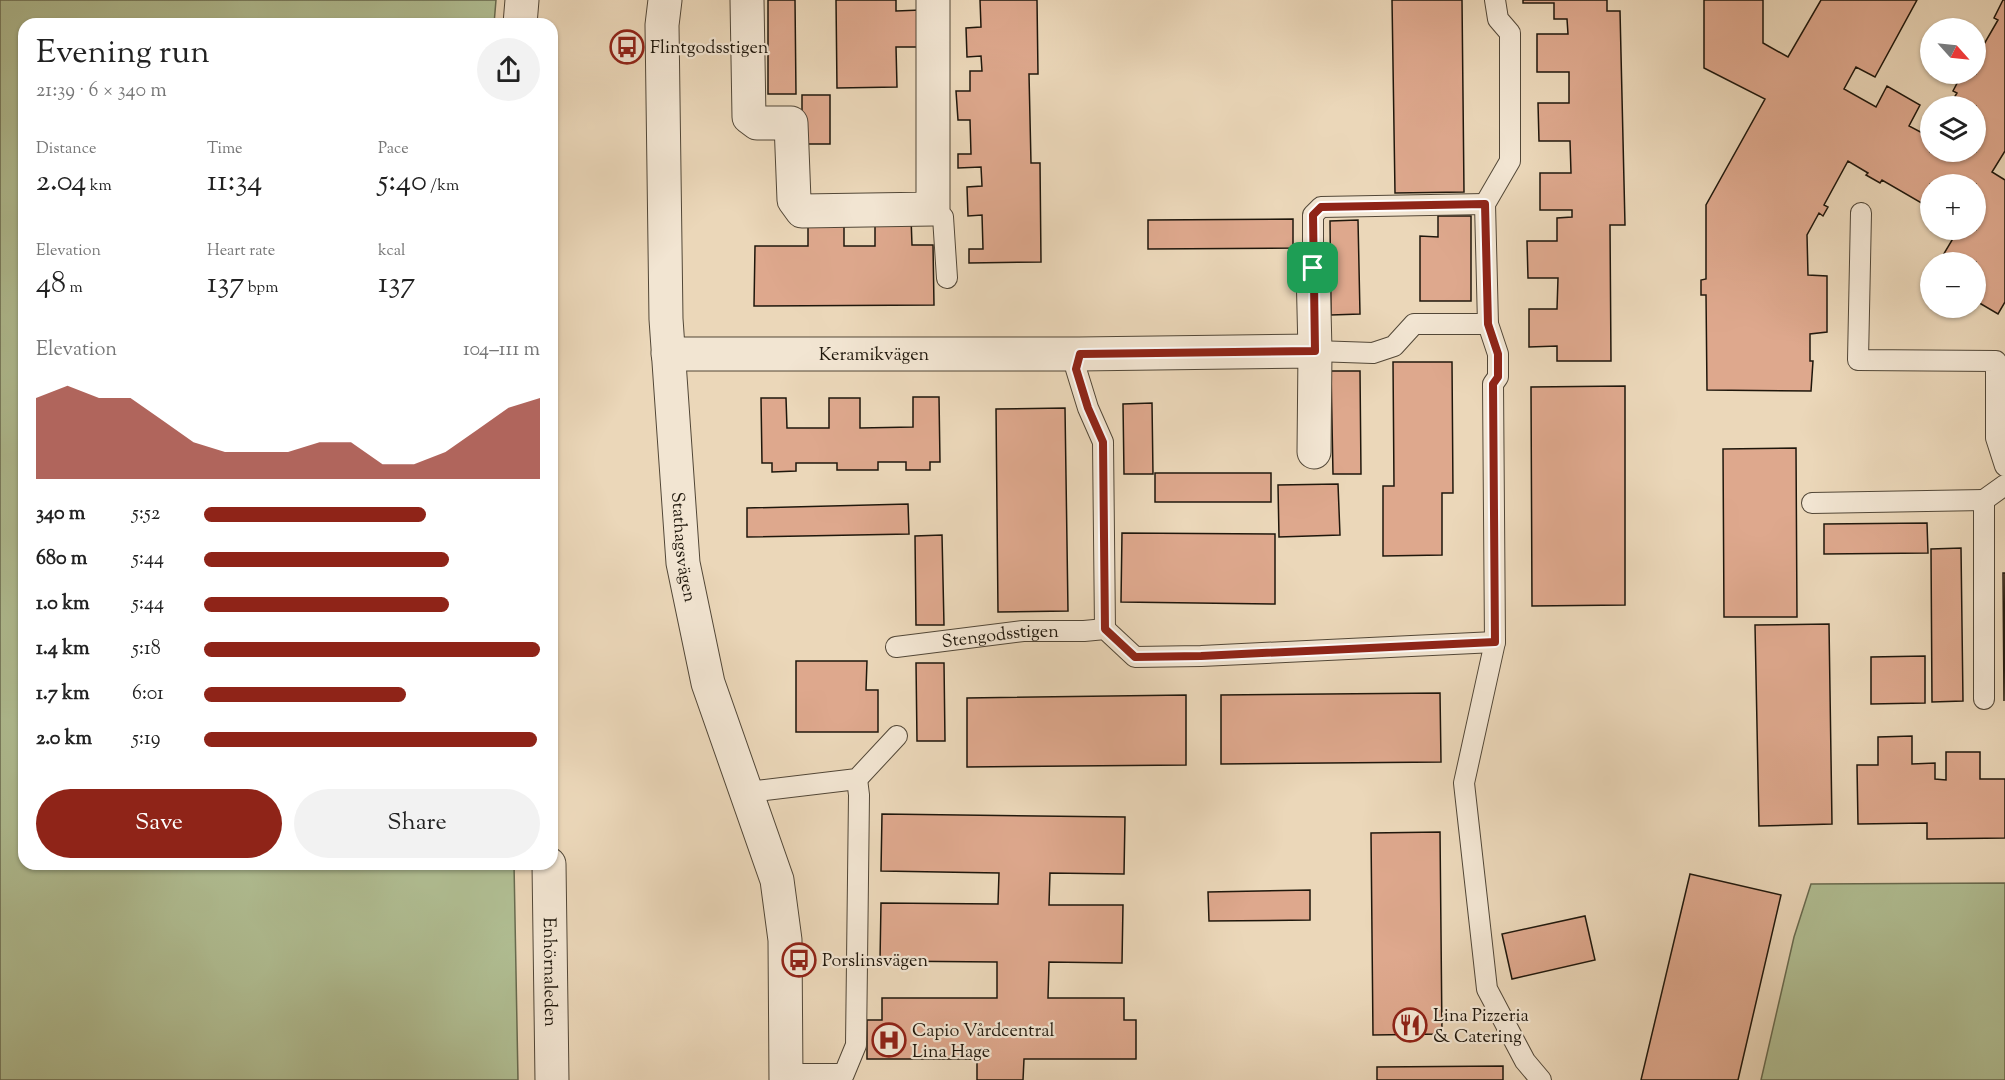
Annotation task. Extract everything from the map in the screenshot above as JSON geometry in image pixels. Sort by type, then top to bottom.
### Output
[{"type":"street","points":[[520,18],[522,0]]},
{"type":"street","name":"Stathagsvägen","points":[[664,0],[662,25],[668,354],[683,563],[708,683],[777,880],[786,940],[786,1077]]},
{"type":"street","points":[[747,0],[748,117],[757,123],[791,123],[794,200],[802,211],[933,208],[933,0]]},
{"type":"street","points":[[1313,268],[1314,452]]},
{"type":"street","points":[[1080,354],[1315,351]]},
{"type":"street","name":"Keramikvägen","points":[[668,354],[1080,354]]},
{"type":"street","name":"Enhörnaleden","points":[[549,870],[552,1080]]},
{"type":"lane","points":[[1495,0],[1498,19],[1510,33],[1510,161],[1485,204],[1488,324],[1498,354],[1498,377],[1493,384],[1495,642],[1464,783],[1487,988],[1526,1061],[1541,1080]]},
{"type":"lane","points":[[1313,268],[1313,215],[1321,207],[1485,204]]},
{"type":"lane","points":[[933,208],[943,217],[946,278]]},
{"type":"lane","points":[[1861,213],[1858,360],[1996,361],[1996,438],[2005,466]]},
{"type":"lane","points":[[1315,351],[1373,353],[1394,346],[1414,324],[1488,324]]},
{"type":"lane","points":[[1080,354],[1076,369],[1088,408],[1103,442],[1105,629],[1135,657],[1212,656],[1495,642]]},
{"type":"lane","points":[[1812,503],[1984,500],[2005,485]]},
{"type":"lane","points":[[1984,500],[1984,699]]},
{"type":"lane","name":"Stengodsstigen","points":[[896,647],[1023,631],[1105,629]]},
{"type":"lane","points":[[748,792],[857,779],[897,736]]},
{"type":"lane","points":[[786,1077],[844,1074],[856,1045],[859,795],[857,779]]},
{"type":"green space","points":[[0,0],[496,0],[494,18],[18,18],[18,870],[514,870],[518,1080],[0,1080]]},
{"type":"green space","points":[[2005,883],[2005,1080],[1761,1080],[1794,937],[1811,884]]},
{"type":"building","points":[[768,0],[795,0],[796,94],[768,94]]},
{"type":"building","points":[[836,0],[896,0],[896,11],[921,10],[921,47],[896,47],[897,87],[837,88]]},
{"type":"building","points":[[980,0],[1037,0],[1038,74],[1029,74],[1031,163],[1040,163],[1041,262],[969,263],[969,249],[983,249],[982,215],[968,216],[967,187],[982,186],[981,167],[958,168],[958,154],[971,154],[970,120],[958,120],[956,91],[970,91],[970,71],[982,71],[981,56],[967,57],[966,28],[981,27]]},
{"type":"building","points":[[1392,0],[1462,0],[1464,192],[1395,193]]},
{"type":"building","points":[[1523,0],[1607,0],[1607,11],[1620,11],[1625,225],[1610,225],[1611,361],[1557,361],[1557,346],[1529,347],[1529,309],[1557,309],[1558,278],[1528,278],[1527,241],[1557,241],[1557,218],[1572,217],[1572,210],[1540,210],[1540,173],[1571,173],[1570,141],[1539,141],[1538,103],[1569,103],[1569,72],[1537,72],[1537,34],[1568,34],[1567,19],[1554,19],[1554,3],[1523,3]]},
{"type":"building","points":[[1704,0],[1763,0],[1763,43],[1788,57],[1821,0],[1917,0],[1875,77],[1856,67],[1844,89],[1876,107],[1887,86],[1920,105],[1909,126],[1920,132],[1920,162],[1986,162],[1986,96],[1955,96],[1957,93],[1953,91],[1957,84],[1986,84],[1986,41],[1998,20],[1994,18],[2005,0],[2005,151],[1992,172],[2005,180],[2005,302],[1998,314],[1986,307],[1986,252],[1945,252],[1952,240],[1986,240],[1986,174],[1920,174],[1920,202],[1882,180],[1880,183],[1866,175],[1868,173],[1848,161],[1824,205],[1828,207],[1823,216],[1819,213],[1807,235],[1808,275],[1827,276],[1827,332],[1810,334],[1810,361],[1813,361],[1811,391],[1707,390],[1706,295],[1701,295],[1701,280],[1706,279],[1706,205],[1765,99],[1704,68]]},
{"type":"building","points":[[802,95],[830,95],[830,144],[802,144]]},
{"type":"building","points":[[1438,216],[1471,216],[1471,301],[1420,301],[1420,236],[1438,237]]},
{"type":"building","points":[[911,217],[912,245],[933,245],[934,305],[754,306],[755,246],[808,246],[808,218],[844,218],[844,246],[875,246],[875,218]]},
{"type":"building","points":[[1293,219],[1293,248],[1148,249],[1148,220]]},
{"type":"building","points":[[1358,220],[1360,314],[1331,315],[1330,221]]},
{"type":"building","points":[[1393,362],[1452,362],[1453,493],[1442,493],[1442,555],[1383,556],[1383,486],[1394,486]]},
{"type":"building","points":[[1331,371],[1360,371],[1361,474],[1333,474]]},
{"type":"building","points":[[1625,386],[1625,605],[1532,606],[1531,387]]},
{"type":"building","points":[[913,397],[939,397],[940,462],[930,462],[930,470],[906,470],[906,462],[878,462],[878,470],[837,470],[837,463],[796,463],[796,471],[772,472],[772,463],[762,463],[761,398],[786,398],[787,428],[829,428],[829,398],[860,398],[860,428],[913,427]]},
{"type":"building","points":[[1152,403],[1153,474],[1124,474],[1123,404]]},
{"type":"building","points":[[1065,408],[1068,611],[998,612],[996,409]]},
{"type":"building","points":[[1796,448],[1797,617],[1724,617],[1723,449]]},
{"type":"building","points":[[1155,473],[1271,473],[1271,502],[1155,502]]},
{"type":"building","points":[[1338,484],[1340,535],[1279,537],[1278,485]]},
{"type":"building","points":[[908,504],[909,534],[747,537],[747,508]]},
{"type":"building","points":[[1927,523],[1928,553],[1824,554],[1824,524]]},
{"type":"building","points":[[1122,533],[1275,534],[1275,604],[1121,602]]},
{"type":"building","points":[[942,535],[944,625],[916,625],[915,536]]},
{"type":"building","points":[[1961,548],[1963,701],[1932,702],[1931,549]]},
{"type":"building","points":[[2003,573],[2005,573],[2004,701]]},
{"type":"building","points":[[1829,624],[1832,824],[1759,826],[1755,625]]},
{"type":"building","points":[[1925,656],[1925,703],[1871,704],[1871,657]]},
{"type":"building","points":[[796,661],[867,661],[866,690],[878,690],[878,732],[796,732]]},
{"type":"building","points":[[916,663],[944,663],[945,741],[917,741]]},
{"type":"building","points":[[1440,693],[1441,762],[1221,764],[1221,695]]},
{"type":"building","points":[[1186,695],[1186,765],[967,767],[967,698]]},
{"type":"building","points":[[1912,736],[1912,764],[1935,763],[1935,779],[1946,780],[1946,752],[1980,752],[1980,779],[2005,779],[2005,838],[1927,839],[1927,823],[1858,824],[1857,765],[1878,765],[1878,737]]},
{"type":"building","points":[[882,814],[1125,817],[1124,874],[1050,873],[1049,905],[1123,905],[1122,963],[1049,962],[1048,998],[1124,998],[1124,1020],[1136,1020],[1136,1059],[1024,1059],[1023,1080],[977,1080],[977,1059],[867,1059],[867,1020],[882,1020],[882,998],[997,998],[997,962],[880,961],[881,903],[998,904],[999,873],[881,871]]},
{"type":"building","points":[[1440,832],[1442,1034],[1373,1035],[1371,833]]},
{"type":"building","points":[[1690,874],[1781,895],[1738,1080],[1641,1080]]},
{"type":"building","points":[[1310,890],[1310,920],[1209,921],[1208,892]]},
{"type":"building","points":[[1585,916],[1595,960],[1512,979],[1502,934]]},
{"type":"building","points":[[1503,1066],[1503,1080],[1377,1080],[1377,1067]]},
{"type":"place","name":"Flintgodsstigen","points":[[627,47]]},
{"type":"place","name":"Porslinsvägen","points":[[799,960]]},
{"type":"place","name":"Lina Pizzeria & Catering","points":[[1410,1025]]},
{"type":"place","name":"Capio Vårdcentral Lina Hage","points":[[889,1040]]},
{"type":"route","points":[[1485,204],[1488,324],[1498,354],[1498,377],[1493,384],[1495,642],[1135,657],[1105,629],[1103,442],[1088,408],[1076,369],[1080,354],[1315,351],[1313,268],[1313,215],[1321,207],[1485,204]]}]
